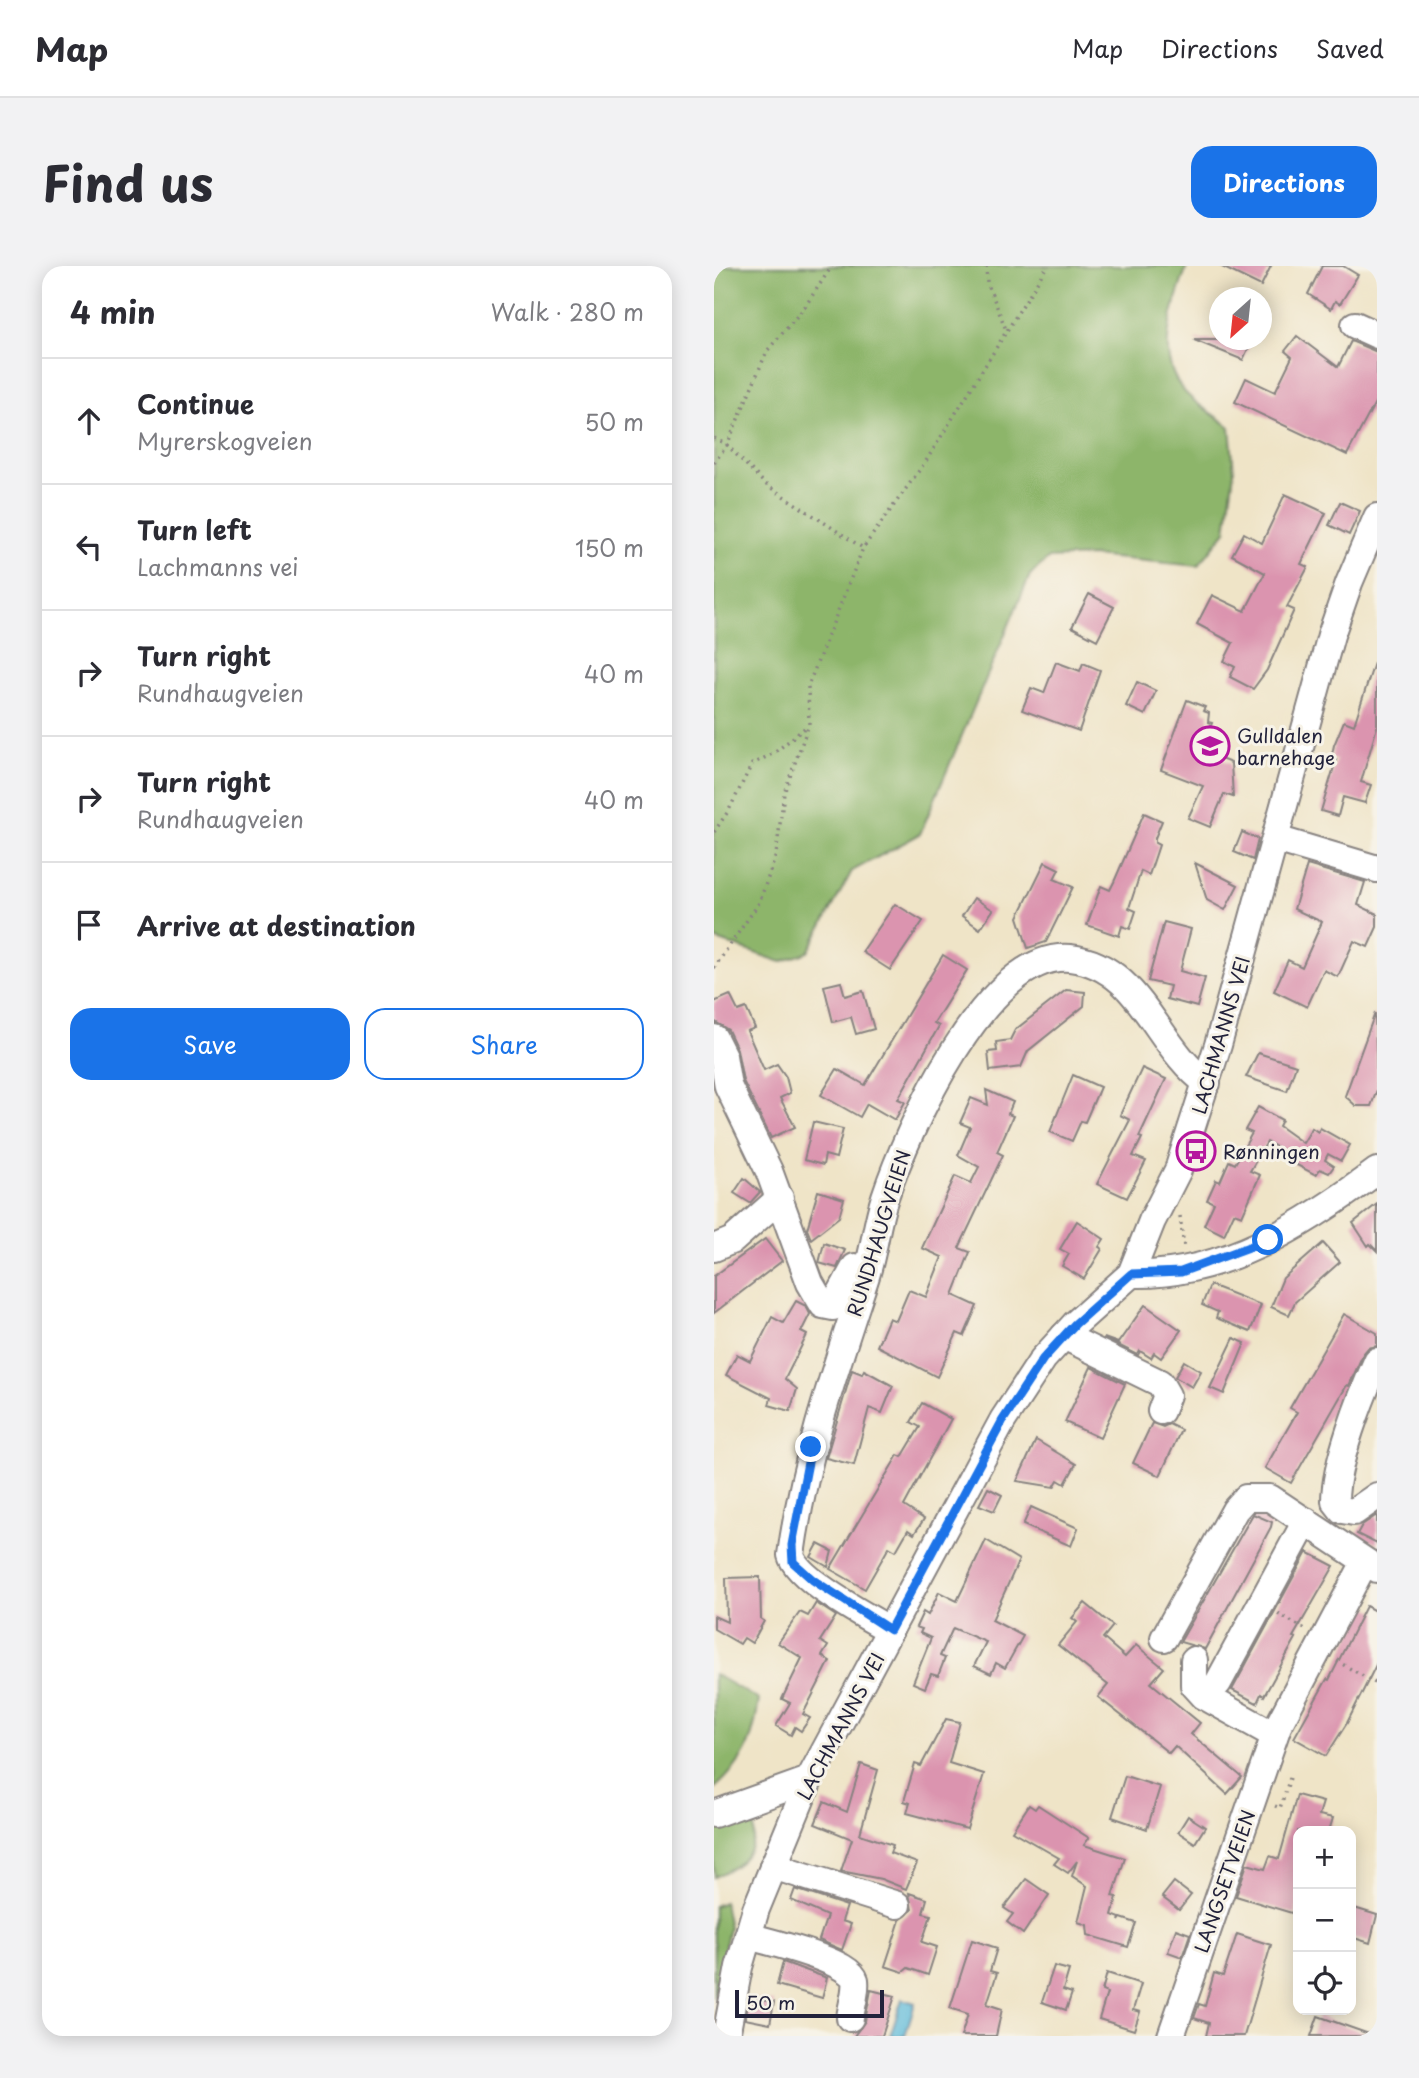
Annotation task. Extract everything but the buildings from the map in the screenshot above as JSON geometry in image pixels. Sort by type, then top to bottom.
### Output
[{"type":"street","name":"LACHMANNS VEI","points":[[726,2036],[748,1936],[808,1780],[1003,1420],[1030,1377],[1064,1336],[1131,1274],[1152,1221],[1178,1170],[1207,1083],[1331,635],[1349,583],[1377,517]]},
{"type":"street","points":[[1276,839],[1377,869]]},
{"type":"street","name":"RUNDHAUGVEIEN","points":[[890,1630],[813,1580],[793,1562],[790,1555],[811,1447],[871,1260],[877,1225],[905,1143],[954,1054],[991,999],[1029,966],[1054,958],[1070,958],[1086,961],[1116,977],[1134,993],[1181,1062],[1207,1083]]},
{"type":"street","points":[[714,1038],[723,1056],[721,1084],[780,1198],[810,1283],[823,1305],[833,1307],[840,1297],[877,1225]]},
{"type":"street","points":[[1131,1274],[1168,1274],[1233,1255],[1300,1223],[1377,1171]]},
{"type":"street","points":[[714,1248],[733,1240],[780,1198]]},
{"type":"street","points":[[1064,1336],[1160,1383],[1167,1395],[1161,1411]]},
{"type":"street","points":[[1377,1361],[1356,1417],[1335,1490],[1335,1501],[1342,1510],[1354,1511],[1377,1496]]},
{"type":"street","points":[[1164,1638],[1235,1510],[1246,1498],[1270,1498],[1371,1566]]},
{"type":"street","points":[[1218,1683],[1306,1521]]},
{"type":"street","name":"LANGSETVEIEN","points":[[1171,2036],[1276,1731],[1319,1645],[1371,1566]]},
{"type":"street","points":[[1194,1660],[1194,1685],[1204,1696],[1276,1731]]},
{"type":"street","points":[[714,1814],[808,1780]]},
{"type":"street","points":[[774,1866],[897,1905]]},
{"type":"street","points":[[748,1936],[834,1962],[850,1973],[855,1980],[850,2018]]},
{"type":"path","points":[[714,463],[727,445],[767,351],[804,308],[832,266]]},
{"type":"path","points":[[986,266],[987,282],[1007,332]]},
{"type":"path","points":[[714,968],[759,903],[776,855],[784,793],[809,724],[808,685],[863,548],[926,461],[1046,266]]},
{"type":"path","points":[[714,438],[727,445],[765,484],[863,548]]},
{"type":"path","points":[[714,832],[729,810],[752,764],[774,753],[809,724]]},
{"type":"path","points":[[1179,1213],[1186,1256]]},
{"type":"path","points":[[1260,1604],[1377,1684]]},
{"type":"green space","points":[[714,266],[1187,266],[1168,334],[1171,368],[1178,384],[1191,398],[1230,427],[1234,472],[1226,531],[1198,566],[1092,556],[1049,558],[1030,575],[920,834],[852,871],[808,952],[781,962],[714,939]]},
{"type":"green space","points":[[714,1674],[759,1700],[751,1739],[741,1759],[714,1789]]},
{"type":"green space","points":[[754,1816],[753,1838],[747,1855],[734,1867],[714,1877],[714,1827]]},
{"type":"green space","points":[[724,1902],[729,1928],[714,1998],[714,1906]]},
{"type":"water","points":[[902,1999],[915,2003],[905,2036],[890,2036]]},
{"type":"place","name":"Gulldalen barnehage","points":[[1210,746]]},
{"type":"place","name":"Rønningen","points":[[1196,1151]]},
{"type":"route","points":[[811,1447],[790,1555],[793,1562],[813,1580],[890,1630],[1003,1420],[1043,1359],[1075,1324],[1131,1274],[1181,1272],[1268,1240]]}]
